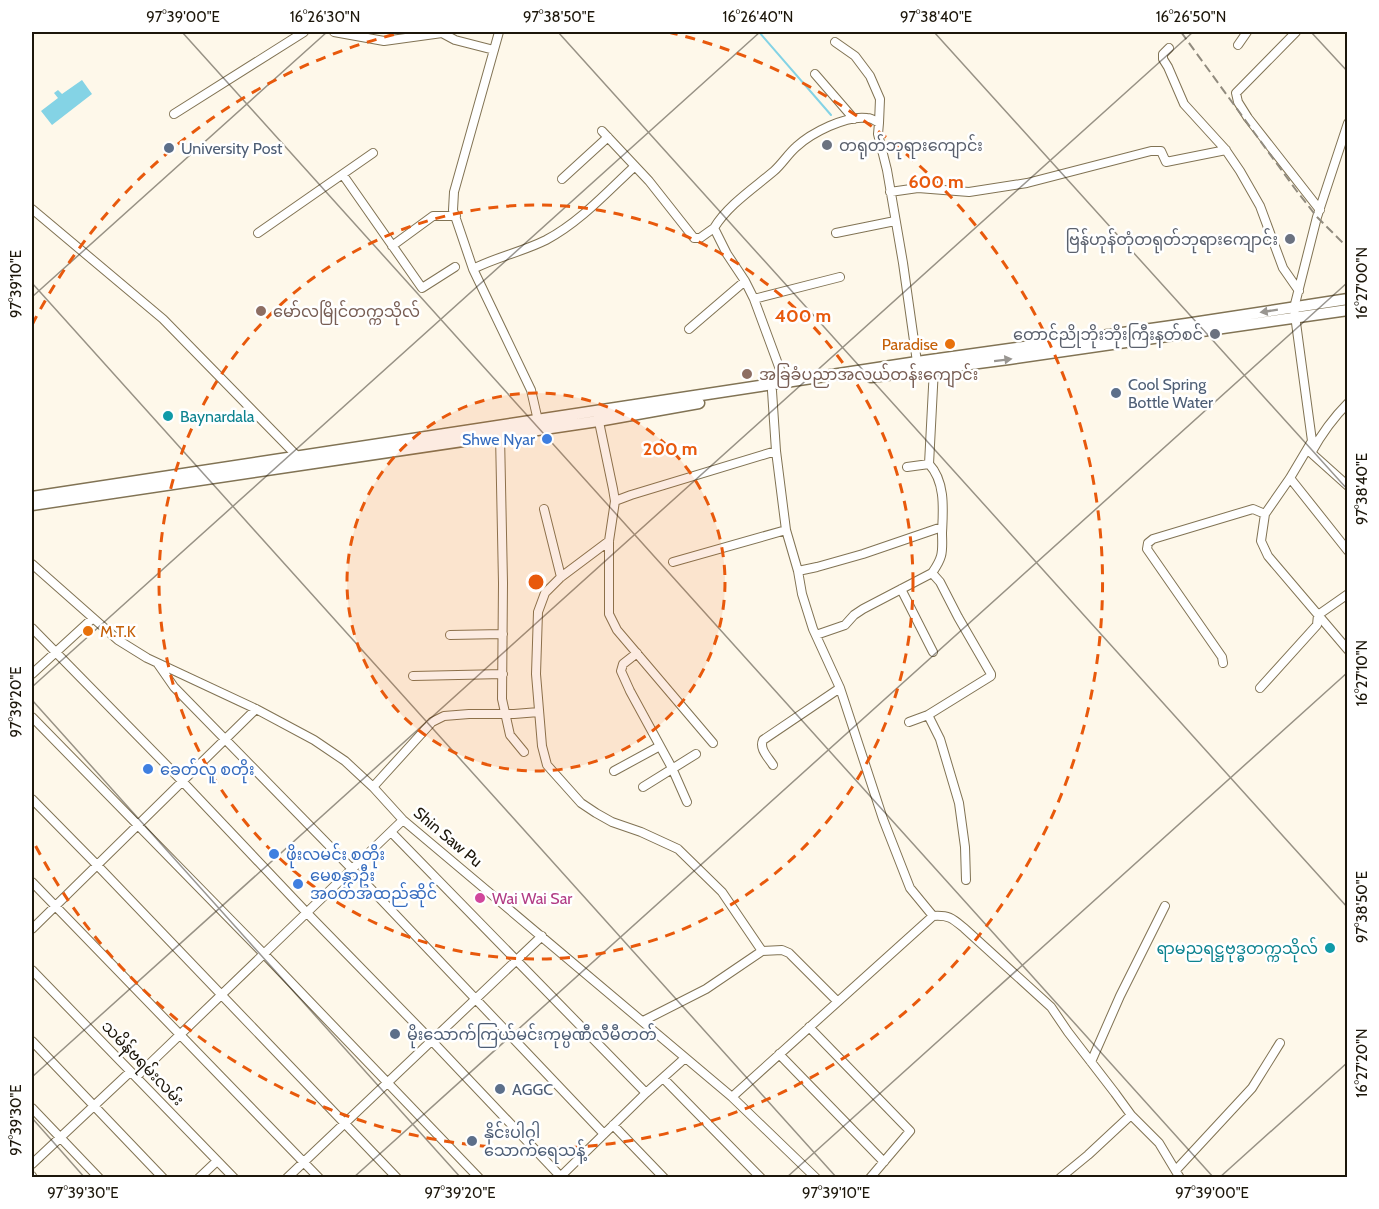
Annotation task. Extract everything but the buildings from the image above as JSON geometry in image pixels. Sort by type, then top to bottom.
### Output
[{"type":"main road","points":[[32,497],[189,477],[772,391],[919,366],[934,368],[1009,359],[1294,313],[1347,299]]},
{"type":"main road","points":[[598,416],[785,383],[1294,313],[1347,310]]},
{"type":"main road","points":[[302,460],[500,435],[539,425]]},
{"type":"main road","points":[[32,505],[189,477]]},
{"type":"street","points":[[174,114],[304,32]]},
{"type":"street","points":[[334,32],[384,42],[442,33],[455,40],[494,50]]},
{"type":"street","points":[[499,32],[454,192],[453,210],[473,269],[531,390],[539,425]]},
{"type":"street","points":[[1238,45],[1247,32]]},
{"type":"street","points":[[1296,32],[1236,93],[1238,102],[1248,118],[1320,210]]},
{"type":"street","points":[[835,42],[855,56],[870,76],[880,99],[879,134],[896,221],[919,366]]},
{"type":"street","points":[[1169,48],[1163,54],[1163,59],[1184,104],[1226,150],[1240,171],[1260,206],[1283,268],[1299,291]]},
{"type":"street","points":[[815,74],[854,119]]},
{"type":"street","points":[[562,178],[605,134],[649,181],[694,238],[700,238],[714,228],[729,210],[810,136],[828,127],[854,119],[867,118],[879,123]]},
{"type":"street","points":[[1309,451],[1312,441],[1294,313],[1320,210],[1347,123]]},
{"type":"street","points":[[890,192],[918,188],[969,192],[1027,183],[1151,151],[1161,151],[1166,162],[1226,150]]},
{"type":"street","points":[[258,233],[373,153]]},
{"type":"street","points":[[473,269],[546,240],[572,223],[635,166]]},
{"type":"street","points":[[343,175],[422,288],[455,267]]},
{"type":"street","points":[[32,210],[163,319],[302,460]]},
{"type":"street","points":[[393,246],[433,216],[456,216]]},
{"type":"street","points":[[836,233],[896,221]]},
{"type":"street","points":[[714,228],[754,299],[785,383]]},
{"type":"street","points":[[754,299],[840,278]]},
{"type":"street","points":[[689,328],[745,281]]},
{"type":"street","points":[[816,635],[845,624],[863,609],[932,573],[938,565],[942,555],[942,493],[937,476],[929,464],[934,368]]},
{"type":"street","points":[[772,391],[776,451],[786,530],[802,594],[816,635],[840,688],[910,888],[933,916]]},
{"type":"street","points":[[1347,403],[1320,436],[1265,514],[1261,541],[1268,556],[1347,650]]},
{"type":"street","points":[[598,416],[615,501],[609,541],[609,614],[617,630],[713,743]]},
{"type":"street","points":[[500,435],[503,583],[502,699],[510,735],[524,752]]},
{"type":"street","points":[[615,501],[776,451]]},
{"type":"street","points":[[1309,451],[1347,486]]},
{"type":"street","points":[[907,468],[929,464]]},
{"type":"street","points":[[1290,478],[1347,551]]},
{"type":"street","points":[[544,509],[561,577]]},
{"type":"street","points":[[1223,663],[1222,657],[1147,549],[1148,543],[1152,539],[1253,509],[1265,514]]},
{"type":"street","points":[[798,571],[863,554],[942,527]]},
{"type":"street","points":[[673,562],[786,530]]},
{"type":"street","points":[[609,541],[561,577],[545,593],[538,612],[536,674],[542,746],[547,765],[581,803],[596,813],[612,822],[678,849],[722,892],[762,951]]},
{"type":"street","name":"Shin Saw Pu","points":[[32,564],[118,640],[158,663],[256,709],[314,740],[345,761],[374,787],[403,820],[732,1097],[816,1178]]},
{"type":"street","points":[[909,722],[928,715],[991,676],[940,582],[932,573]]},
{"type":"street","points":[[901,589],[933,652]]},
{"type":"street","points":[[1260,688],[1317,625],[1318,615],[1347,594]]},
{"type":"street","points":[[32,674],[92,619]]},
{"type":"street","points":[[32,628],[182,781],[561,1177],[685,1058]]},
{"type":"street","points":[[450,635],[503,634]]},
{"type":"street","points":[[637,653],[623,664],[621,671],[672,768],[687,802]]},
{"type":"street","points":[[158,663],[174,687],[352,869],[604,1134]]},
{"type":"street","points":[[413,676],[502,674]]},
{"type":"street","points":[[773,765],[762,749],[763,740],[840,688]]},
{"type":"street","points":[[32,929],[256,709]]},
{"type":"street","points":[[374,787],[432,722],[444,716],[539,712]]},
{"type":"street","points":[[928,715],[940,740],[959,803],[963,824],[966,880]]},
{"type":"street","points":[[32,717],[479,1178]]},
{"type":"street","points":[[614,771],[660,746]]},
{"type":"street","points":[[643,787],[696,754]]},
{"type":"street","points":[[32,799],[397,1178]]},
{"type":"street","points":[[32,1164],[94,1106],[180,1034],[403,820]]},
{"type":"street","points":[[391,832],[646,1093]]},
{"type":"street","points":[[32,882],[319,1178]]},
{"type":"street","points":[[1091,1062],[1120,996],[1165,906]]},
{"type":"street","points":[[732,1097],[933,916],[943,915],[953,918],[1051,1007],[1131,1115],[1159,1143],[1178,1174],[1252,1088],[1280,1043]]},
{"type":"street","points":[[287,1178],[542,936]]},
{"type":"street","points":[[643,1021],[706,989],[762,951],[782,950],[789,953],[837,1001]]},
{"type":"street","name":"သမိန်ဗရမ်းလမ်း","points":[[32,970],[234,1178]]},
{"type":"street","points":[[809,1027],[910,1131],[870,1178]]},
{"type":"street","points":[[32,1041],[163,1178]]},
{"type":"street","points":[[778,1054],[884,1162]]},
{"type":"street","points":[[663,1078],[760,1178]]},
{"type":"street","points":[[32,1108],[99,1178]]},
{"type":"street","points":[[1060,1178],[1131,1115]]},
{"type":"street","points":[[613,1125],[664,1178]]},
{"type":"street","points":[[199,1178],[217,1161]]},
{"type":"water","points":[[82,80],[92,94],[52,125],[41,111],[58,98],[54,93],[58,90],[62,94]]},
{"type":"waterway","points":[[759,32],[831,115]]},
{"type":"railway","points":[[1181,32],[1296,190],[1317,217],[1348,248]]},
{"type":"place","name":"တရုတ်ဘုရားကျောင်း","points":[[827,145]]},
{"type":"place","name":"University Post","points":[[169,148]]},
{"type":"place","name":"ဗြန်ဟုန်တုံတရုတ်ဘုရားကျောင်း","points":[[1290,239]]},
{"type":"place","name":"မော်လမြိုင်တက္ကသိုလ်","points":[[261,311]]},
{"type":"place","name":"တောင်ညိုဘိုးဘိုးကြီးနတ်စင်","points":[[1215,334]]},
{"type":"place","name":"Paradise","points":[[950,344]]},
{"type":"place","name":"အခြခံပညာအလယ်တန်းကျောင်း","points":[[747,374]]},
{"type":"place","name":"Cool Spring Bottle Water","points":[[1116,393]]},
{"type":"place","name":"Baynardala","points":[[168,416]]},
{"type":"place","name":"Shwe Nyar","points":[[547,439]]},
{"type":"place","name":"M.T.K","points":[[88,631]]},
{"type":"place","name":"ခေတ်လူ စတိုး","points":[[148,769]]},
{"type":"place","name":"ဖိုးလမင်း စတိုး","points":[[274,854]]},
{"type":"place","name":"မေစန္ဒာဦး အဝတ်အထည်ဆိုင်","points":[[298,884]]},
{"type":"place","name":"Wai Wai Sar","points":[[480,898]]},
{"type":"place","name":"ရာမညရဋ္ဌဗုဒ္ဓတက္ကသိုလ်","points":[[1330,948]]},
{"type":"place","name":"မိုးသောက်ကြယ်မင်းကုမ္ပဏီလီမီတတ်","points":[[395,1034]]},
{"type":"place","name":"AGGC","points":[[500,1089]]},
{"type":"place","name":"နိုင်းပါဝါ သောက်ရေသန့်","points":[[472,1141]]}]
